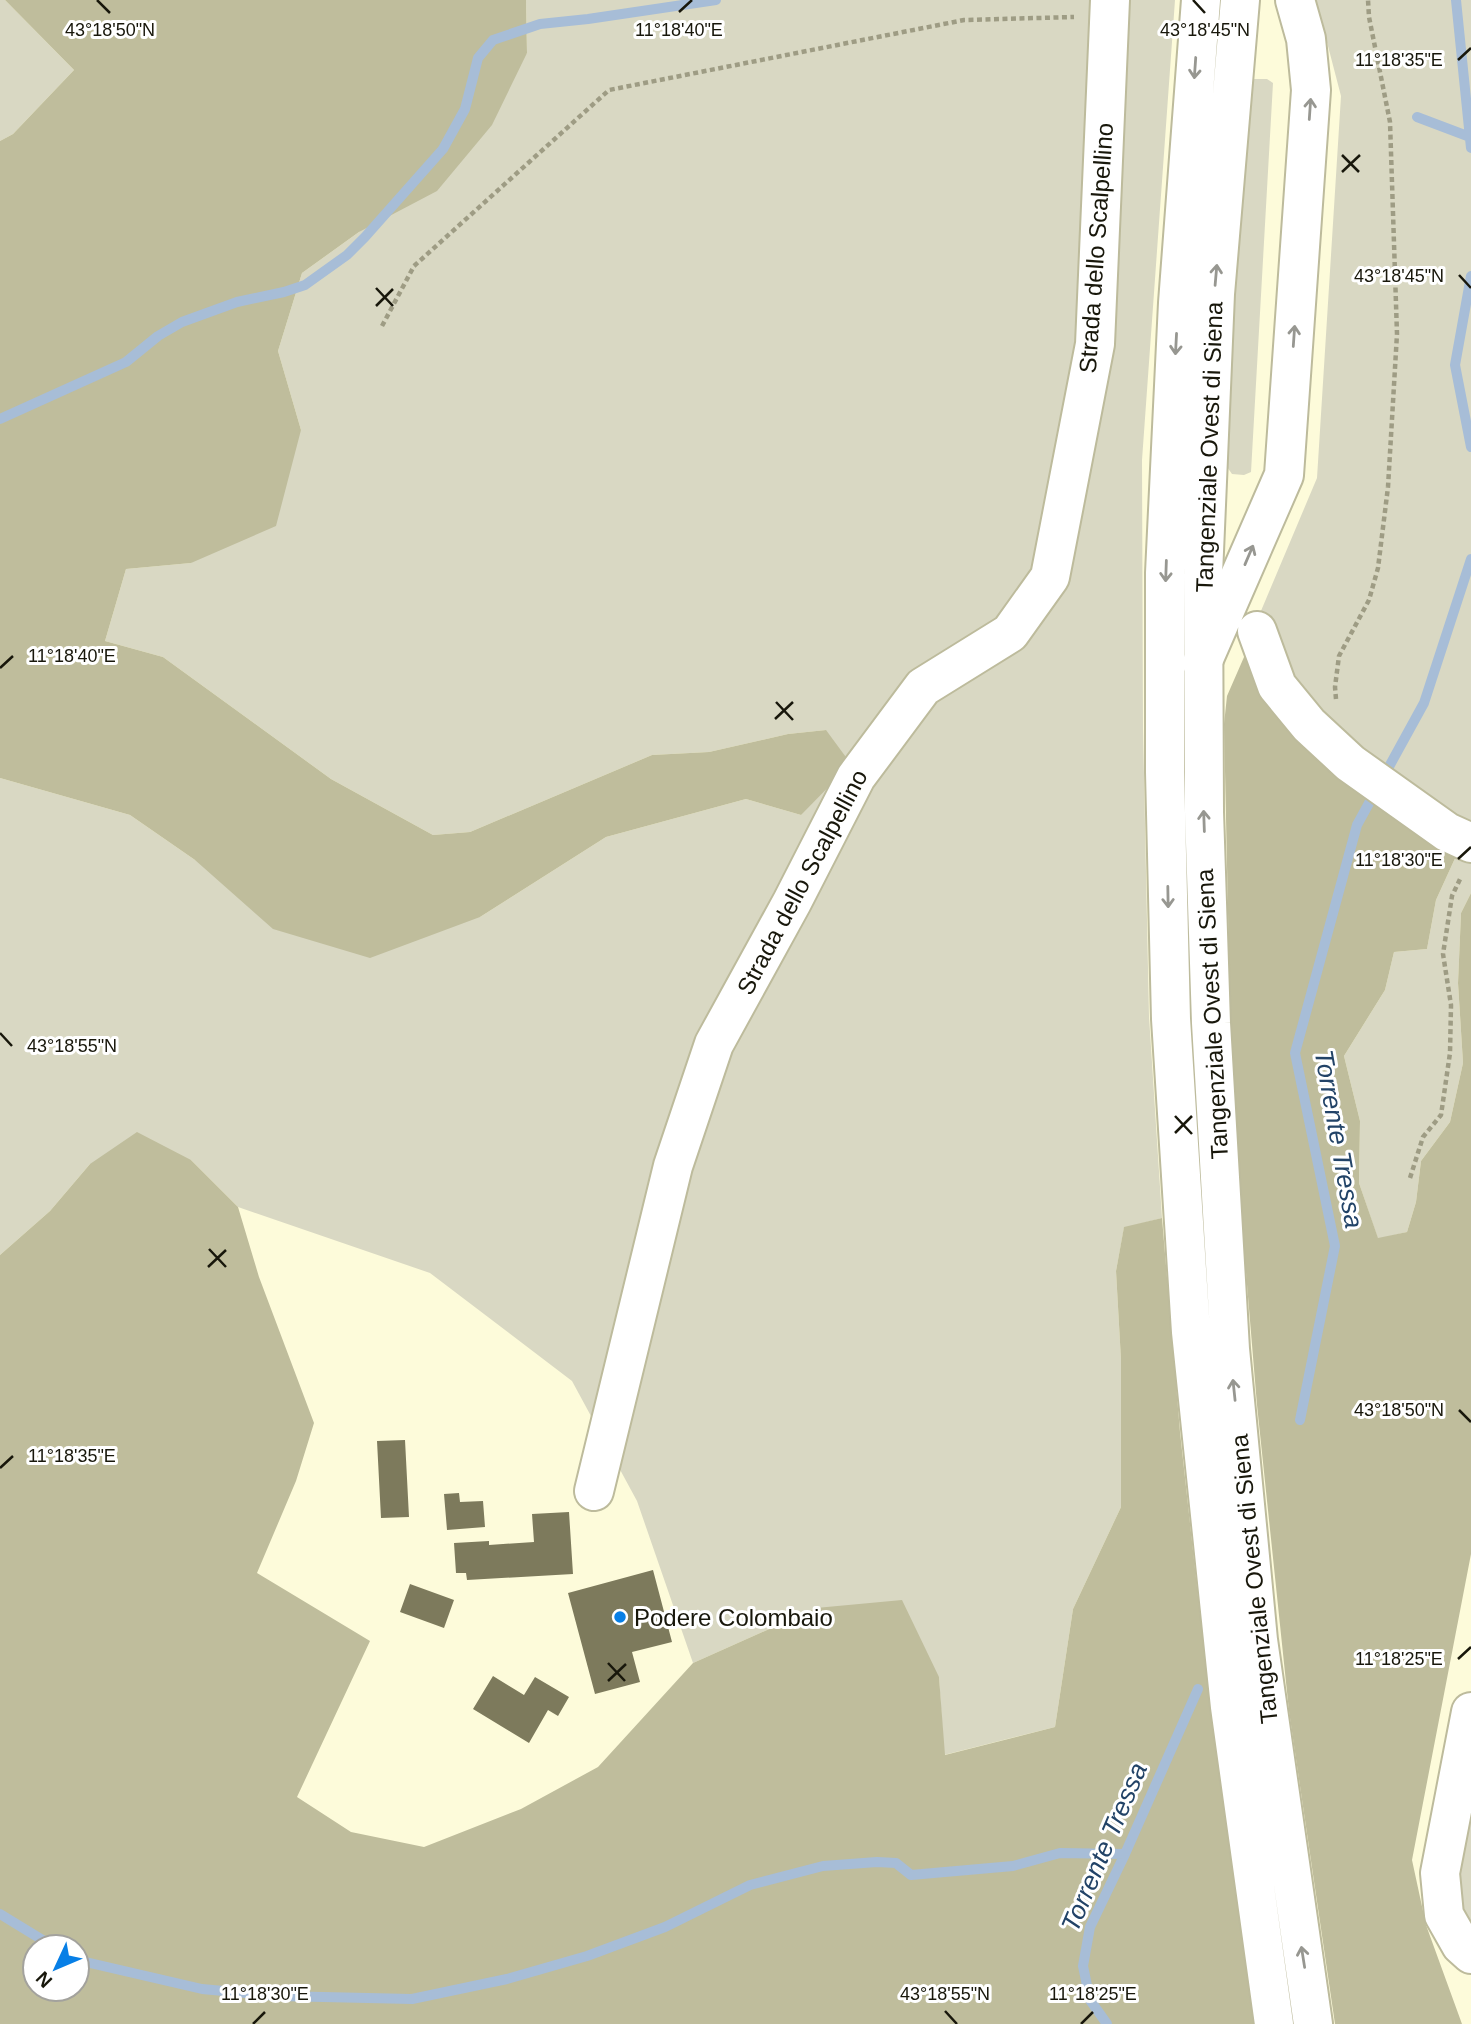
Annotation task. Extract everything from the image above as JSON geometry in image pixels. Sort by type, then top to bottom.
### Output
[{"type":"main road","name":"Tangenziale Ovest di Siena","points":[[1200,0],[1178,303],[1165,573],[1165,772],[1171,1019],[1196,1388],[1230,1707],[1274,2024]]},
{"type":"main road","name":"Tangenziale Ovest di Siena","points":[[1240,0],[1215,294],[1203,575],[1204,813],[1211,1023],[1230,1349],[1258,1640],[1313,2024]]},
{"type":"main road","points":[[1202,663],[1284,475],[1311,90],[1306,40],[1295,0]]},
{"type":"main road","name":"Strada dello Scalpellino","points":[[594,1491],[673,1166],[714,1044],[792,902],[856,777],[923,687],[1010,633],[1050,577],[1095,344],[1110,8]]},
{"type":"main road","points":[[1257,631],[1277,686],[1309,725],[1340,754],[1447,832],[1466,859]]},
{"type":"main road","points":[[1471,1712],[1440,1873],[1444,1915],[1461,1945],[1471,1954]]},
{"type":"path","points":[[1340,754],[1335,687],[1339,656],[1369,600],[1378,568],[1388,487],[1397,334],[1390,122],[1368,0]]},
{"type":"path","points":[[382,326],[414,266],[610,90],[964,19],[1110,8]]},
{"type":"path","points":[[1410,1178],[1423,1137],[1441,1115],[1450,1053],[1451,1005],[1443,954],[1452,896],[1466,859]]},
{"type":"green space","points":[[0,0],[5,0],[74,70],[13,134],[0,141]]},
{"type":"green space","points":[[526,0],[1175,0],[1142,460],[1143,728],[1149,1016],[1162,1218],[1124,1228],[1116,1271],[1121,1360],[1121,1507],[1073,1609],[1055,1727],[944,1755],[939,1677],[816,1608],[693,1663],[637,1501],[572,1381],[430,1273],[238,1207],[191,1160],[90,1164],[50,1211],[0,1255],[0,778],[130,815],[195,860],[480,917],[606,837],[746,799],[801,815],[826,730],[788,734],[709,752],[652,755],[470,832],[433,835],[331,779],[163,657],[105,641],[126,569],[191,563],[301,430],[278,351],[302,273],[359,232],[527,53]]},
{"type":"green space","points":[[1316,0],[1471,0],[1471,833],[1315,721],[1258,618],[1317,478],[1341,96]]},
{"type":"green space","points":[[1254,79],[1267,79],[1273,83],[1251,472],[1244,475],[1232,474],[1225,464],[1248,83]]},
{"type":"green space","points":[[1457,854],[1471,861],[1471,893],[1461,913],[1458,983],[1463,1063],[1450,1122],[1421,1161],[1416,1202],[1407,1232],[1378,1239],[1359,1183],[1360,1121],[1344,1056],[1385,990],[1394,952],[1427,949],[1436,900]]},
{"type":"green space","points":[[1471,1812],[1471,1927],[1461,1908],[1457,1876]]},
{"type":"shaded area","points":[[5,0],[526,0],[527,53],[492,125],[437,191],[359,232],[302,273],[278,351],[301,430],[276,526],[191,563],[126,569],[105,641],[163,657],[331,779],[433,835],[470,832],[652,755],[709,752],[788,734],[826,730],[851,764],[801,815],[746,799],[606,837],[480,917],[370,958],[273,929],[195,860],[130,815],[0,778],[0,141],[13,134],[74,70]]},
{"type":"shaded area","points":[[1251,641],[1457,854],[1436,900],[1427,949],[1394,952],[1385,990],[1344,1056],[1360,1121],[1359,1183],[1378,1238],[1407,1232],[1416,1202],[1421,1161],[1450,1122],[1463,1063],[1458,983],[1461,913],[1471,893],[1471,1554],[1412,1860],[1426,1925],[1462,2024],[1335,2024],[1289,1711],[1257,1405],[1231,1053],[1224,724],[1227,696]]},
{"type":"shaded area","points":[[137,1132],[191,1160],[238,1207],[259,1277],[314,1423],[296,1481],[257,1573],[370,1641],[297,1797],[351,1832],[424,1847],[521,1809],[598,1767],[693,1663],[816,1608],[902,1600],[939,1677],[945,1755],[1055,1727],[1073,1609],[1121,1507],[1121,1360],[1116,1271],[1124,1227],[1162,1218],[1180,1432],[1210,1706],[1255,2024],[0,2024],[0,1255],[50,1211],[90,1164]]},
{"type":"building","points":[[405,1440],[409,1517],[381,1518],[377,1441]]},
{"type":"building","points":[[459,1493],[460,1502],[483,1501],[485,1527],[447,1530],[444,1494]]},
{"type":"building","points":[[569,1512],[573,1574],[467,1580],[466,1573],[456,1573],[454,1543],[489,1541],[489,1545],[534,1542],[532,1514]]},
{"type":"building","name":"Podere Colombaio","points":[[653,1570],[672,1642],[632,1652],[640,1682],[595,1694],[568,1593]]},
{"type":"building","points":[[410,1584],[454,1600],[444,1628],[400,1612]]},
{"type":"building","points":[[493,1676],[524,1695],[535,1677],[569,1697],[558,1716],[548,1710],[529,1743],[473,1709]]},
{"type":"waterway","points":[[0,419],[126,362],[158,336],[182,322],[237,302],[305,285],[347,255],[443,149],[465,109],[478,58],[493,40],[540,24],[716,0]]},
{"type":"waterway","name":"Torrente Tressa","points":[[1456,0],[1471,148]]},
{"type":"waterway","points":[[1417,117],[1470,137]]},
{"type":"waterway","name":"Torrente Tressa","points":[[1471,276],[1455,365],[1471,447]]},
{"type":"waterway","name":"Torrente Tressa","points":[[1300,1420],[1335,1246],[1295,1053],[1357,825],[1424,703],[1471,559]]},
{"type":"waterway","name":"Torrente Tressa","points":[[1107,2024],[1090,2000],[1083,1966],[1090,1927],[1198,1689]]},
{"type":"waterway","points":[[91,1963],[202,1989],[278,1996],[412,1999],[507,1979],[587,1956],[665,1927],[750,1885],[823,1866],[896,1863],[911,1875],[1013,1866],[1060,1853],[1125,1854]]},
{"type":"waterway","points":[[0,1914],[31,1933]]},
{"type":"place","name":"Podere Colombaio","points":[[620,1617]]}]
